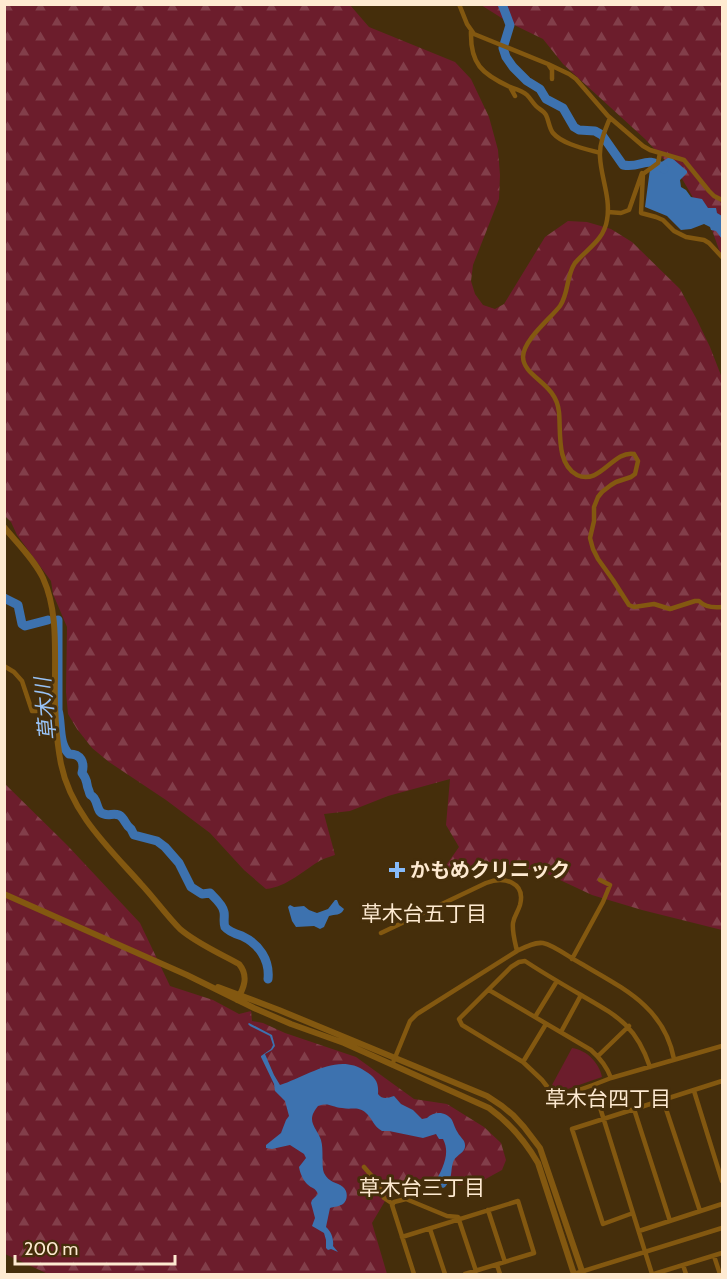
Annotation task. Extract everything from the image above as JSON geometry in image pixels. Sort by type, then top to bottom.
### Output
[{"type":"street","points":[[459,4],[471,31],[476,58],[482,70],[489,76],[525,93],[545,113],[555,135],[567,142],[600,153]]},
{"type":"street","points":[[471,31],[566,72],[576,79],[610,118],[648,149],[684,160],[709,191],[723,200]]},
{"type":"street","points":[[548,64],[552,70],[552,79]]},
{"type":"street","points":[[510,87],[515,96]]},
{"type":"street","points":[[610,118],[600,153],[607,192],[607,220],[600,238],[574,265],[559,307],[537,331],[526,348],[525,363],[530,372],[550,389],[557,402],[562,452],[572,471],[582,476],[594,475],[629,453],[634,454],[638,461],[635,474],[616,482],[598,497],[594,507],[590,538],[598,559],[627,604],[634,607],[654,604],[670,609],[699,601],[713,608],[723,607]]},
{"type":"street","points":[[608,212],[621,213],[629,210],[641,176],[658,163],[660,153]]},
{"type":"street","points":[[644,172],[640,213],[663,220],[674,231],[686,237],[706,242],[723,257]]},
{"type":"street","points":[[6,530],[39,571],[50,597],[55,641],[58,749],[69,790],[80,812],[94,831],[182,930],[239,964],[246,978],[238,997]]},
{"type":"street","points":[[4,666],[22,681],[32,711],[56,706]]},
{"type":"street","points":[[381,933],[486,883],[504,880],[517,886],[520,895],[520,905],[513,927],[517,951]]},
{"type":"street","points":[[572,958],[610,885],[600,880]]},
{"type":"street","points":[[4,894],[187,975],[393,1062],[489,1108],[502,1117],[520,1136],[538,1163],[574,1275],[723,1228]]},
{"type":"street","points":[[393,1062],[410,1021],[417,1014],[517,951],[529,945],[543,943],[637,997],[658,1021],[667,1037],[674,1059]]},
{"type":"street","points":[[650,1067],[646,1053],[629,1026],[605,1008],[525,961],[511,967],[459,1019],[462,1025],[523,1062],[542,1080],[556,1098],[611,1078],[650,1067],[674,1059],[723,1046]]},
{"type":"street","points":[[536,1017],[557,981]]},
{"type":"street","points":[[489,990],[598,1056],[611,1078]]},
{"type":"street","points":[[561,1032],[581,995]]},
{"type":"street","points":[[523,1062],[546,1024]]},
{"type":"street","points":[[598,1056],[629,1026]]},
{"type":"street","points":[[393,1062],[487,1096],[502,1106],[524,1127],[540,1148],[546,1162],[583,1273]]},
{"type":"street","points":[[633,1213],[603,1224],[572,1129],[723,1081]]},
{"type":"street","points":[[593,1085],[653,1275],[723,1253]]},
{"type":"street","points":[[694,1091],[723,1181]]},
{"type":"street","points":[[663,1100],[700,1212]]},
{"type":"street","points":[[634,1109],[670,1221]]},
{"type":"street","points":[[364,1167],[377,1182],[384,1198],[393,1204],[414,1275]]},
{"type":"street","points":[[393,1204],[406,1199],[447,1216],[458,1217],[476,1271]]},
{"type":"street","points":[[402,1238],[518,1201],[534,1253],[465,1275]]},
{"type":"street","points":[[639,1230],[723,1204]]},
{"type":"street","points":[[488,1210],[505,1262]]},
{"type":"street","points":[[430,1229],[445,1275]]},
{"type":"street","points":[[714,1256],[720,1275]]},
{"type":"street","points":[[497,1265],[500,1275]]},
{"type":"street","points":[[683,1265],[686,1275]]},
{"type":"green space","points":[[4,5],[350,5],[369,27],[455,62],[471,79],[489,117],[498,150],[500,175],[499,199],[473,265],[471,281],[475,294],[483,305],[495,309],[504,304],[545,237],[568,221],[587,222],[611,229],[632,242],[680,289],[710,347],[722,378],[722,930],[592,895],[545,873],[512,865],[481,861],[451,875],[444,873],[447,864],[459,847],[446,825],[450,779],[388,796],[350,811],[324,814],[335,855],[321,860],[288,882],[266,889],[244,870],[210,833],[109,762],[92,748],[77,729],[68,714],[67,627],[53,594],[51,581],[5,516]]},
{"type":"green space","points":[[481,5],[722,5],[722,258],[712,230],[681,177],[645,139],[563,64],[543,39],[508,22]]},
{"type":"green space","points":[[4,783],[67,845],[140,923],[170,986],[213,1000],[239,1014],[251,1011],[252,1021],[356,1057],[414,1099],[447,1104],[484,1127],[501,1143],[506,1160],[502,1170],[482,1181],[458,1185],[441,1179],[421,1179],[398,1186],[385,1201],[372,1223],[387,1274],[48,1274],[5,1254]]},
{"type":"green space","points":[[572,1048],[583,1051],[592,1058],[602,1077],[559,1092],[552,1085]]},
{"type":"water","points":[[672,158],[687,171],[680,180],[681,187],[691,197],[702,199],[708,208],[716,208],[717,213],[722,216],[722,239],[716,231],[704,224],[681,230],[667,216],[645,207],[650,169]]},
{"type":"water","points":[[335,900],[344,909],[343,911],[340,914],[329,916],[324,927],[320,929],[314,926],[296,927],[292,921],[288,907],[290,905],[304,906],[317,913],[328,909]]},
{"type":"water","points":[[249,1023],[272,1035],[275,1046],[265,1054],[280,1085],[333,1065],[355,1066],[374,1078],[380,1096],[385,1098],[394,1096],[422,1119],[436,1113],[449,1117],[465,1147],[454,1160],[450,1179],[445,1187],[435,1183],[446,1156],[443,1139],[439,1139],[436,1134],[423,1138],[382,1131],[366,1113],[360,1110],[328,1105],[318,1106],[312,1119],[321,1140],[324,1173],[331,1181],[343,1187],[347,1196],[343,1204],[330,1208],[326,1227],[332,1235],[333,1246],[338,1252],[328,1250],[324,1233],[312,1226],[315,1218],[311,1203],[318,1194],[301,1174],[299,1167],[306,1158],[304,1154],[290,1145],[266,1148],[266,1145],[281,1133],[289,1116],[285,1101],[275,1091],[261,1057],[273,1045],[270,1036],[250,1026]]},
{"type":"waterway","points":[[502,4],[510,25],[503,48],[513,67],[527,81],[540,89],[546,99],[563,108],[574,127],[579,130],[595,131],[602,135],[623,165],[648,162],[664,169]]},
{"type":"waterway","name":"草木川","points":[[4,598],[18,605],[22,624],[25,626],[48,620]]},
{"type":"waterway","name":"草木川","points":[[58,620],[58,710],[63,744],[69,754],[77,755],[81,759],[82,773],[99,810],[106,815],[119,815],[134,835],[157,841],[165,847],[179,863],[191,887],[202,894],[210,893],[220,904],[224,912],[225,927],[254,943],[262,953],[267,965],[268,979]]},
{"type":"place","name":"かもめクリニック","points":[[397,870]]},
{"type":"district","name":"草木台五丁目","points":[[424,913]]},
{"type":"district","name":"草木台四丁目","points":[[608,1098]]},
{"type":"district","name":"草木台三丁目","points":[[422,1187]]}]
